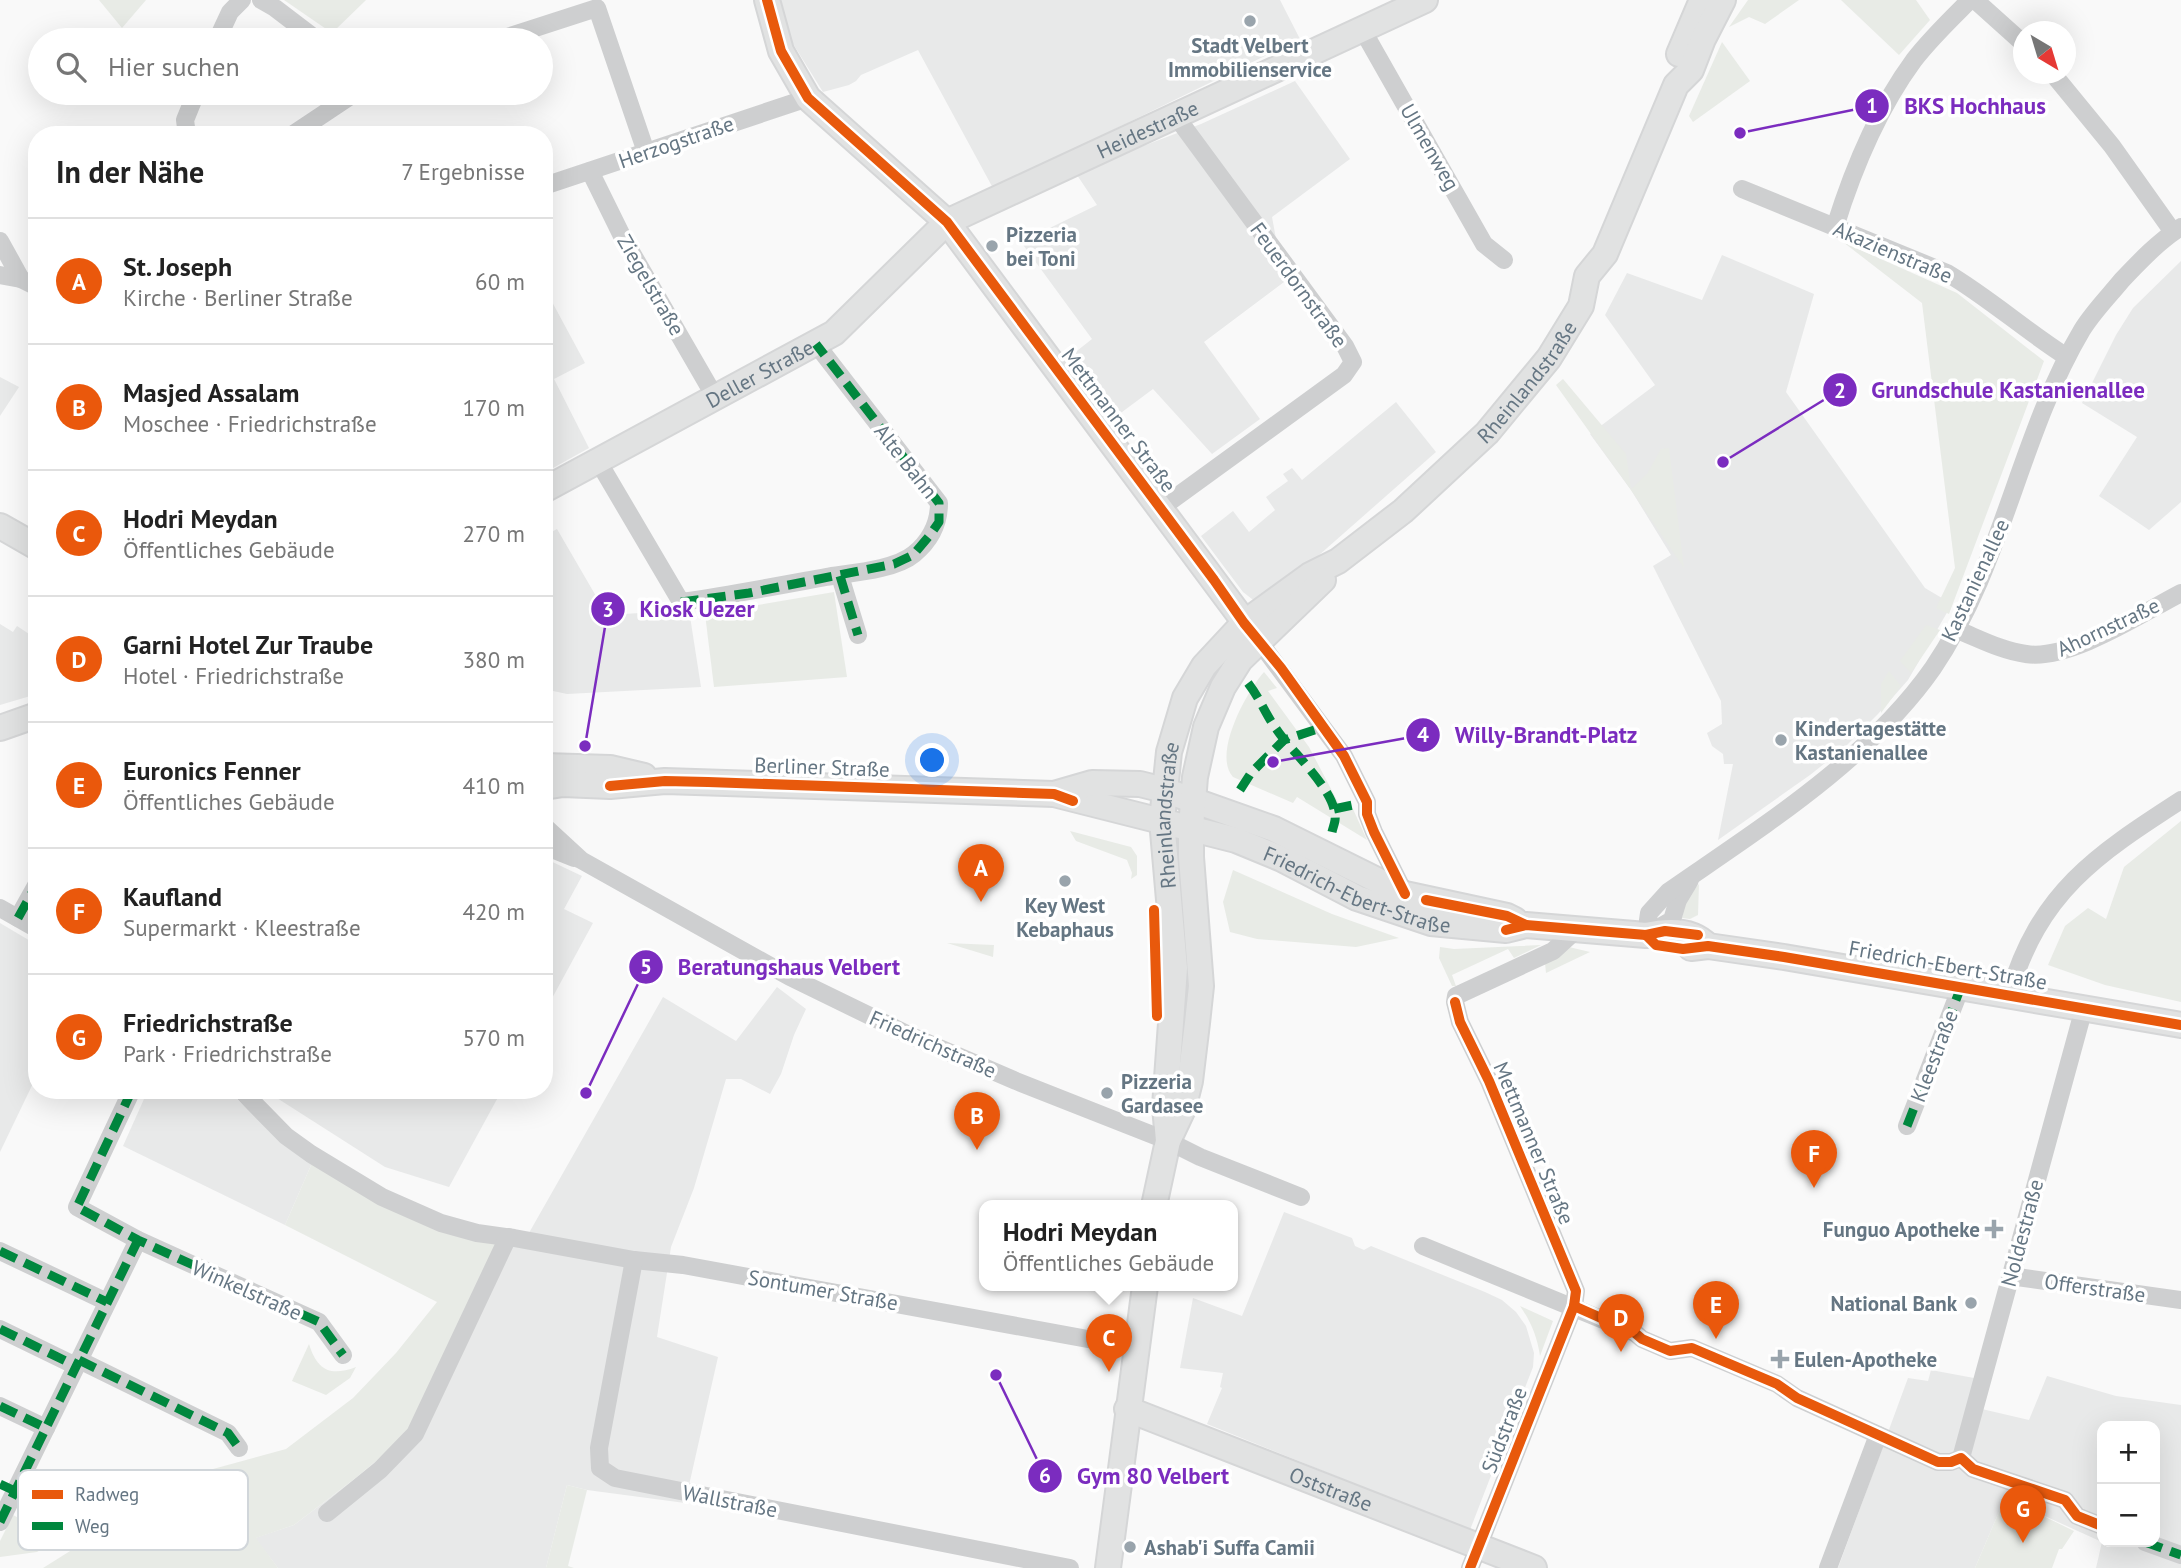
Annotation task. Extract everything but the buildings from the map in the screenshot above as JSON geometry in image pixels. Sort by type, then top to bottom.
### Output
[{"type":"main road","name":"Mettmanner Straße","points":[[767,0],[780,51],[808,98],[947,222],[1251,632]]},
{"type":"main road","name":"Rheinlandstraße","points":[[1676,85],[1674,66],[1702,0]]},
{"type":"main road","name":"Rheinlandstraße","points":[[1174,1130],[1165,1106],[1175,968],[1162,820],[1173,734],[1185,698],[1204,666],[1251,632],[1310,575],[1338,561],[1429,489],[1487,433],[1549,358],[1581,306],[1596,293],[1602,282],[1607,268],[1605,254],[1676,85],[1691,69],[1723,0]]},
{"type":"main road","name":"Heidestraße","points":[[947,222],[1422,1]]},
{"type":"main road","name":"Deller Straße","points":[[553,485],[834,333],[947,222]]},
{"type":"main road","points":[[0,526],[28,541]]},
{"type":"main road","name":"Rheinlandstraße","points":[[1174,1130],[1190,1081],[1201,986],[1191,857],[1192,799],[1200,748],[1213,706],[1240,660],[1251,632]]},
{"type":"main road","points":[[0,728],[28,718]]},
{"type":"main road","name":"Berliner Straße","points":[[553,766],[610,768],[665,781]]},
{"type":"main road","name":"Berliner Straße","points":[[553,786],[610,786],[665,781],[1054,794],[1092,783],[1140,785],[1164,790]]},
{"type":"main road","name":"Friedrich-Ebert-Straße","points":[[1164,790],[1274,829],[1405,894],[1507,916],[1526,925]]},
{"type":"main road","name":"Berliner Straße","points":[[1054,794],[1073,801],[1162,820]]},
{"type":"main road","name":"Friedrich-Ebert-Straße","points":[[1162,820],[1236,840],[1282,859],[1357,898],[1412,918],[1462,928],[1506,930],[1526,925],[1646,935],[1677,927],[1698,935],[1708,946]]},
{"type":"main road","name":"Friedrich-Ebert-Straße","points":[[1646,935],[1656,945],[1683,949],[1708,946],[2181,1025]]},
{"type":"main road","points":[[1156,1200],[1174,1130]]},
{"type":"main road","points":[[1108,1568],[1144,1291]]},
{"type":"main road","name":"Oststraße","points":[[1128,1409],[1474,1558],[1534,1568]]},
{"type":"street","points":[[223,28],[230,12],[242,0]]},
{"type":"street","points":[[261,0],[301,28]]},
{"type":"street","points":[[1835,227],[1850,179],[1890,98],[1915,60],[1973,0],[2013,35]]},
{"type":"street","points":[[535,28],[597,8],[646,152]]},
{"type":"street","name":"Ulmenweg","points":[[1362,29],[1484,244],[1504,260]]},
{"type":"street","points":[[2061,84],[2177,230]]},
{"type":"street","name":"Herzogstraße","points":[[553,183],[808,98]]},
{"type":"street","points":[[186,126],[191,105]]},
{"type":"street","points":[[306,126],[337,105]]},
{"type":"street","name":"Feuerdornstraße","points":[[1161,508],[1344,375],[1353,362],[1345,346],[1175,115]]},
{"type":"street","name":"Ziegelstraße","points":[[590,171],[622,236],[715,397]]},
{"type":"street","name":"Akazienstraße","points":[[1742,189],[1947,273],[1968,285],[2067,358]]},
{"type":"street","name":"Kastanienallee","points":[[1646,935],[1649,913],[1668,892],[1813,789],[1860,751],[1899,711],[1933,667],[1984,570],[2038,425],[2067,358],[2084,327],[2138,263],[2177,230]]},
{"type":"street","points":[[0,240],[28,282]]},
{"type":"street","points":[[0,275],[28,283]]},
{"type":"street","name":"Alte Bahn","points":[[598,461],[681,602],[840,576],[894,564],[913,555],[939,522],[939,503],[816,344]]},
{"type":"street","points":[[840,576],[858,635]]},
{"type":"street","name":"Ahornstraße","points":[[1955,629],[2010,651],[2029,655],[2048,654],[2101,635],[2181,593]]},
{"type":"street","name":"Mettmanner Straße","points":[[1251,632],[1344,756],[1367,802],[1367,814],[1374,832],[1405,894]]},
{"type":"street","points":[[2009,995],[2022,954],[2051,904],[2091,863],[2181,800]]},
{"type":"street","name":"Friedrichstraße","points":[[553,834],[580,860]]},
{"type":"street","name":"Friedrichstraße","points":[[553,850],[580,860],[790,977],[909,1035],[1016,1081],[1174,1130],[1200,1157],[1301,1197]]},
{"type":"street","name":"Kastanienallee","points":[[1677,927],[1678,900],[1694,874]]},
{"type":"street","points":[[18,918],[28,900]]},
{"type":"street","points":[[0,908],[28,924]]},
{"type":"street","name":"Mettmanner Straße","points":[[1574,1306],[1576,1292],[1489,1082],[1460,1022],[1455,1002],[1456,996],[1553,951],[1577,929]]},
{"type":"street","name":"Kleestraße","points":[[1907,1126],[1961,987]]},
{"type":"street","name":"Noldestraße","points":[[1961,1458],[2084,1008]]},
{"type":"street","name":"Winkelstraße","points":[[128,1099],[77,1207],[138,1240],[318,1322],[343,1355]]},
{"type":"street","name":"Sontumer Straße","points":[[250,1099],[286,1136],[382,1197],[441,1223],[477,1233],[634,1260],[683,1265],[1137,1348]]},
{"type":"street","points":[[327,1513],[380,1470],[415,1434],[508,1237]]},
{"type":"street","points":[[19,1470],[46,1428],[138,1240]]},
{"type":"street","points":[[1423,1246],[1574,1306],[1634,1332],[1642,1339],[1667,1350],[1692,1348],[1753,1373],[1777,1384],[1789,1394],[1938,1462],[1951,1462],[1961,1458],[1973,1469],[2065,1500],[2077,1516],[2097,1524]]},
{"type":"street","points":[[0,1251],[107,1302]]},
{"type":"street","name":"Wallstraße","points":[[634,1260],[599,1448],[600,1468],[615,1478],[1070,1568]]},
{"type":"street","name":"Offerstraße","points":[[2010,1276],[2181,1300]]},
{"type":"street","name":"Südstraße","points":[[1474,1558],[1574,1306]]},
{"type":"street","points":[[0,1329],[228,1433],[239,1448]]},
{"type":"street","points":[[0,1406],[46,1428]]},
{"type":"street","points":[[1828,1568],[1883,1437]]},
{"type":"street","points":[[0,1522],[8,1488],[18,1472]]},
{"type":"street","points":[[2159,1547],[2181,1555]]},
{"type":"shaded area","points":[[99,0],[146,0],[122,28]]},
{"type":"shaded area","points":[[284,0],[366,0],[337,28],[325,28]]},
{"type":"shaded area","points":[[780,0],[1280,0],[1300,39],[994,190],[918,50],[861,75],[849,85],[823,92],[790,39]]},
{"type":"shaded area","points":[[1748,0],[1799,0],[1765,24],[1749,17],[1729,27]]},
{"type":"shaded area","points":[[1841,0],[1916,0],[1930,20],[1899,55]]},
{"type":"shaded area","points":[[1722,42],[1750,81],[1693,122],[1689,116]]},
{"type":"shaded area","points":[[1295,81],[1350,159],[1272,217],[1284,282],[1204,342],[1260,419],[1212,454],[1153,389],[1114,418],[1068,358],[1092,339],[1021,242],[1097,205],[1075,172],[1201,124]]},
{"type":"shaded area","points":[[1843,242],[1957,293],[2044,361],[1949,614],[1936,608],[1955,568],[1922,303]]},
{"type":"shaded area","points":[[1722,255],[1814,294],[1786,392],[1925,588],[1952,604],[1908,680],[1878,714],[1845,747],[1810,775],[1718,840],[1733,764],[1724,764],[1723,754],[1712,746],[1707,733],[1722,724],[1721,701],[1653,566],[1671,555],[1631,490],[1590,434],[1655,385],[1605,315],[1627,273],[1702,300]]},
{"type":"shaded area","points":[[2181,261],[2181,502],[2149,530],[2099,496],[2137,437],[2082,403],[2116,335],[2133,308]]},
{"type":"shaded area","points":[[553,304],[585,363],[554,379],[589,448],[553,468]]},
{"type":"shaded area","points":[[0,377],[19,387],[0,416]]},
{"type":"shaded area","points":[[1563,379],[1626,454],[1631,489],[1647,474],[1661,449],[1669,448],[1684,568],[1556,385]]},
{"type":"shaded area","points":[[1396,402],[1436,452],[1318,556],[1257,603],[1243,592],[1201,536],[1233,511],[1249,532],[1275,510],[1266,497],[1288,481],[1283,474],[1292,468],[1302,480]]},
{"type":"shaded area","points":[[557,529],[607,615],[689,610],[701,687],[567,694],[553,691],[553,531]]},
{"type":"shaded area","points":[[834,592],[847,677],[714,687],[705,614]]},
{"type":"shaded area","points":[[0,624],[13,632],[17,626],[28,633],[28,697],[0,705]]},
{"type":"shaded area","points":[[1926,625],[1940,630],[1911,673],[1900,661]]},
{"type":"shaded area","points":[[1889,671],[1901,686],[1881,713],[1881,684]]},
{"type":"shaded area","points":[[1264,672],[1277,688],[1268,691],[1309,747],[1341,808],[1353,809],[1367,840],[1297,797],[1293,803],[1233,777],[1228,767],[1229,739],[1241,708]]},
{"type":"shaded area","points":[[2181,821],[2181,1002],[2105,985],[2048,965],[2065,926],[2088,908],[2106,919],[2124,867]]},
{"type":"shaded area","points":[[1070,831],[1131,847],[1137,856],[1137,875],[1131,879],[1132,873],[1127,860],[1076,841]]},
{"type":"shaded area","points":[[553,862],[582,876],[564,909],[593,923],[553,996]]},
{"type":"shaded area","points":[[1233,870],[1332,914],[1399,938],[1356,947],[1257,939],[1230,932],[1223,902]]},
{"type":"shaded area","points":[[1699,884],[1698,915],[1690,919],[1682,918],[1688,900]]},
{"type":"shaded area","points":[[0,923],[28,940],[28,1094],[0,1152]]},
{"type":"shaded area","points":[[947,943],[994,945],[993,957]]},
{"type":"shaded area","points":[[1541,945],[1514,958],[1508,949],[1452,975],[1456,986],[1452,986],[1439,958],[1440,947],[1454,949]]},
{"type":"shaded area","points":[[1569,947],[1590,952],[1546,973],[1545,963]]},
{"type":"shaded area","points":[[777,987],[806,1009],[781,1074],[770,1094],[741,1079],[726,1079],[694,1188],[671,1247],[657,1337],[718,1357],[685,1503],[567,1485],[546,1568],[278,1568],[255,1538],[294,1525],[408,1434],[499,1243],[521,1247],[663,997],[736,1041]]},
{"type":"shaded area","points":[[144,1099],[237,1099],[312,1163],[285,1225],[123,1146]]},
{"type":"shaded area","points":[[497,1099],[449,1187],[385,1167],[280,1100]]},
{"type":"shaded area","points":[[312,1163],[499,1243],[408,1434],[294,1525],[256,1538],[278,1568],[43,1568],[72,1550],[248,1550],[248,1470],[210,1470],[286,1449],[353,1398],[396,1353],[437,1302],[285,1225]]},
{"type":"shaded area","points":[[1284,1212],[1352,1238],[1355,1246],[1364,1250],[1371,1246],[1502,1300],[1516,1312],[1526,1326],[1534,1353],[1533,1367],[1470,1530],[1207,1424],[1222,1388],[1223,1373],[1180,1368],[1193,1298],[1242,1316]]},
{"type":"shaded area","points":[[1520,1306],[1553,1321],[1540,1356],[1533,1330]]},
{"type":"shaded area","points":[[309,1344],[316,1360],[326,1369],[339,1371],[356,1367],[350,1378],[326,1395],[292,1381]]},
{"type":"shaded area","points":[[1931,1370],[1974,1378],[1969,1406],[2029,1420],[2047,1376],[2116,1396],[2181,1405],[2181,1568],[2096,1568],[2101,1547],[2160,1547],[2160,1421],[2097,1421],[2097,1540],[2004,1500],[1975,1568],[1838,1568],[1908,1378],[1928,1381]]},
{"type":"shaded area","points":[[567,1485],[587,1490],[568,1566],[574,1568],[546,1568]]},
{"type":"shaded area","points":[[2004,1500],[2074,1531],[2062,1549],[2059,1549],[2052,1568],[1975,1568]]},
{"type":"shaded area","points":[[13,1515],[18,1518],[18,1550],[40,1550],[0,1557],[0,1541]]},
{"type":"marked path","points":[[681,602],[749,593],[894,564],[913,555],[939,522],[939,503],[816,344]]},
{"type":"marked path","points":[[840,576],[858,635]]},
{"type":"marked path","points":[[1248,683],[1277,730],[1328,795],[1335,816],[1332,832]]},
{"type":"marked path","points":[[1240,790],[1251,773],[1284,740],[1324,727]]},
{"type":"marked path","points":[[1334,809],[1367,802]]},
{"type":"marked path","points":[[18,918],[28,900]]},
{"type":"marked path","points":[[1907,1126],[1961,987]]},
{"type":"marked path","points":[[128,1099],[77,1207],[138,1240],[319,1322],[343,1355]]},
{"type":"marked path","points":[[25,1470],[138,1240]]},
{"type":"marked path","points":[[0,1251],[107,1302]]},
{"type":"marked path","points":[[0,1329],[76,1366]]},
{"type":"marked path","points":[[79,1360],[228,1433],[239,1448]]},
{"type":"marked path","points":[[0,1406],[46,1428]]},
{"type":"marked path","points":[[0,1484],[15,1491]]},
{"type":"marked path","points":[[0,1522],[18,1485]]},
{"type":"marked path","points":[[2159,1547],[2181,1555]]},
{"type":"cycle path","points":[[767,0],[781,51],[808,98],[947,222],[1344,756],[1367,802],[1367,814],[1374,832],[1405,894]]},
{"type":"cycle path","points":[[610,786],[665,781],[708,782],[1054,794],[1073,801]]},
{"type":"cycle path","points":[[1426,900],[1507,916],[1526,925]]},
{"type":"cycle path","points":[[1154,910],[1157,1016]]},
{"type":"cycle path","points":[[1506,930],[1526,925],[1646,935],[1665,931],[1698,935]]},
{"type":"cycle path","points":[[1646,935],[1656,945],[1683,949],[1708,946],[1784,957],[2181,1025]]},
{"type":"cycle path","points":[[1455,1002],[1460,1022],[1489,1081],[1576,1291],[1574,1306],[1470,1568]]},
{"type":"cycle path","points":[[1574,1306],[1670,1351],[1692,1348],[1777,1384],[1797,1398],[1938,1462],[1951,1462],[1961,1458],[1973,1469],[2065,1500],[2077,1516],[2097,1524]]},
{"type":"place","name":"Stadt Velbert Immobilienservice","points":[[1250,21]]},
{"type":"place","name":"BKS Hochhaus","points":[[1740,133]]},
{"type":"place","name":"Pizzeria bei Toni","points":[[992,246]]},
{"type":"place","name":"Grundschule Kastanienallee","points":[[1723,462]]},
{"type":"place","name":"Kindertagestätte Kastanienallee","points":[[1781,740]]},
{"type":"place","name":"Kiosk Uezer","points":[[585,746]]},
{"type":"place","name":"Willy-Brandt-Platz","points":[[1273,762]]},
{"type":"place","name":"Key West Kebaphaus","points":[[1065,881]]},
{"type":"place","name":"St. Joseph","points":[[981,902]]},
{"type":"place","name":"Beratungshaus Velbert","points":[[586,1093]]},
{"type":"place","name":"Pizzeria Gardasee","points":[[1107,1093]]},
{"type":"place","name":"Masjed Assalam","points":[[977,1150]]},
{"type":"place","name":"Kaufland","points":[[1814,1188]]},
{"type":"place","name":"Funguo Apotheke","points":[[1994,1229]]},
{"type":"place","name":"National Bank","points":[[1971,1303]]},
{"type":"place","name":"Euronics Fenner","points":[[1716,1339]]},
{"type":"place","name":"Garni Hotel Zur Traube","points":[[1621,1352]]},
{"type":"place","name":"Eulen-Apotheke","points":[[1780,1359]]},
{"type":"place","name":"Hodri Meydan","points":[[1109,1372]]},
{"type":"place","name":"Gym 80 Velbert","points":[[996,1375]]},
{"type":"place","name":"Friedrichstraße","points":[[2023,1543]]},
{"type":"place","name":"Ashab'i Suffa Camii","points":[[1130,1547]]}]
